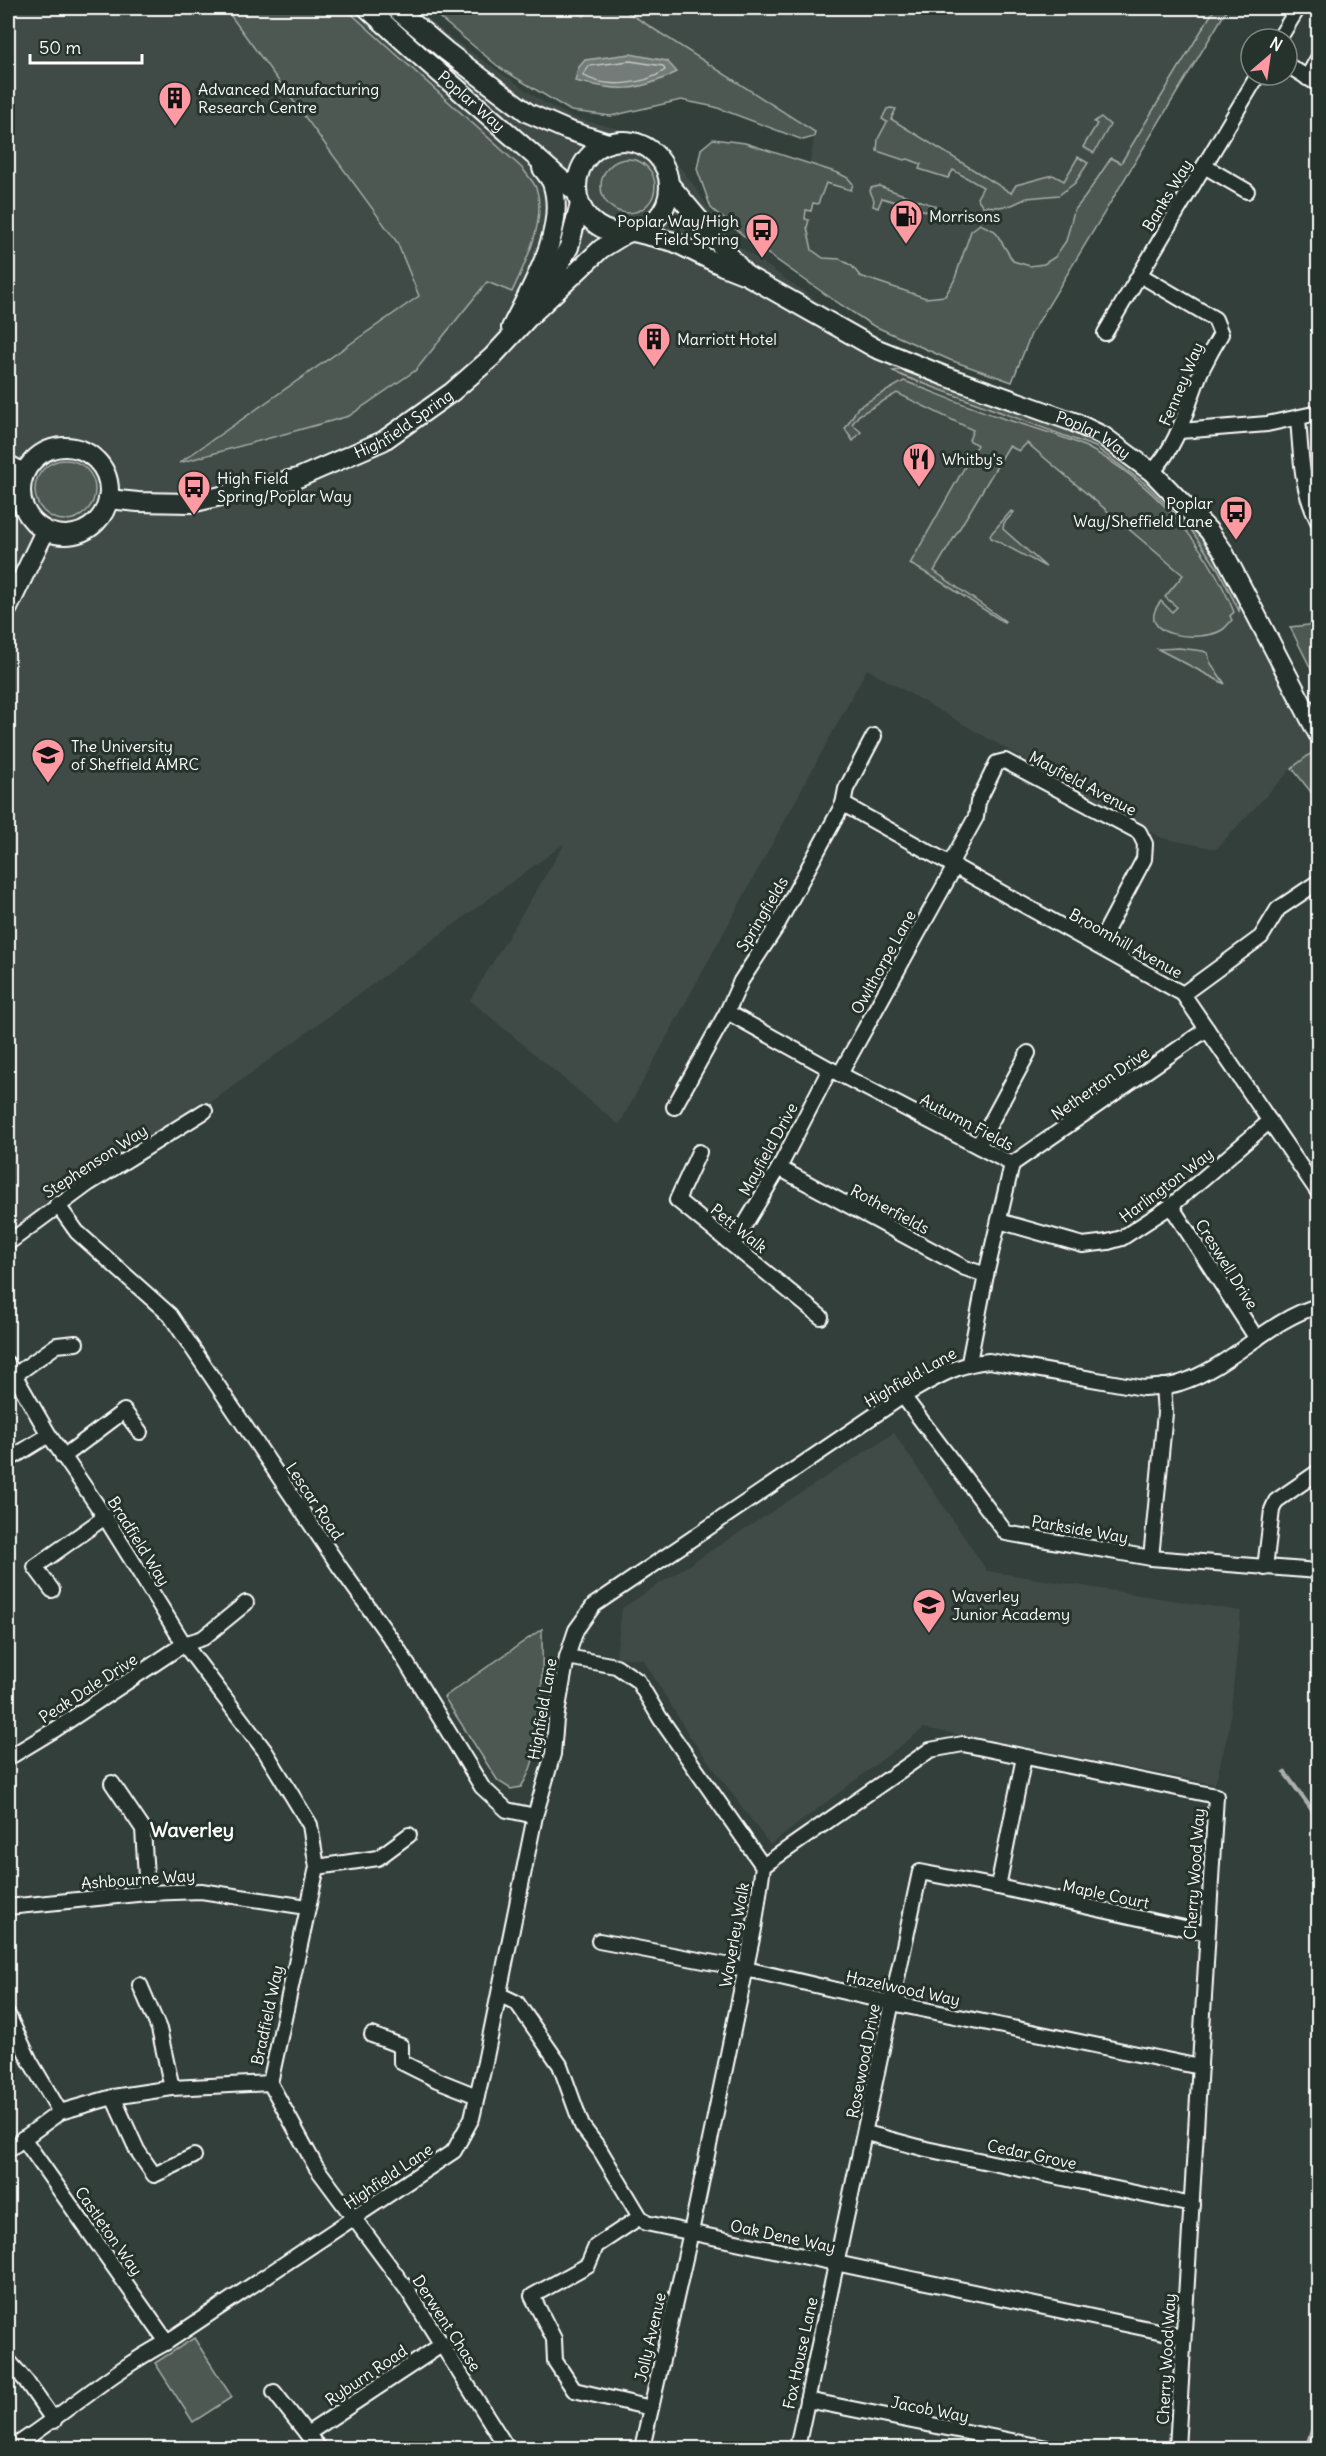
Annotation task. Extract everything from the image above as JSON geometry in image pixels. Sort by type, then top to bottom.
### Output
[{"type":"main road","name":"Poplar Way","points":[[367,8],[535,156],[579,199],[593,222],[602,228],[615,233],[631,233],[674,242],[723,267],[746,275],[875,348],[945,376],[1074,422],[1103,436],[1152,472],[1209,531],[1223,551],[1318,734]]},
{"type":"main road","name":"Poplar Way","points":[[395,8],[446,51],[528,113],[567,130],[608,143],[627,140],[640,143],[651,150],[664,163],[670,184],[746,275]]},
{"type":"main road","points":[[579,199],[577,181],[586,159],[608,143]]},
{"type":"main road","points":[[502,346],[552,239],[556,209],[552,183],[535,156]]},
{"type":"main road","points":[[631,233],[645,228],[659,217],[669,197],[670,184]]},
{"type":"main road","name":"Highfield Spring","points":[[530,316],[568,247],[579,199]]},
{"type":"main road","name":"Highfield Spring","points":[[108,499],[190,503],[298,478],[383,441],[452,392],[602,249],[631,233]]},
{"type":"main road","points":[[61,447],[81,449],[98,462],[105,473],[109,485],[104,511],[85,531],[65,535],[45,531],[34,523],[21,499],[21,485],[25,472],[34,459],[46,451],[61,447]]},
{"type":"main road","points":[[8,608],[45,531]]},
{"type":"street","points":[[1286,27],[1298,8]]},
{"type":"street","points":[[1299,72],[1313,81],[1318,58]]},
{"type":"street","name":"Banks Way","points":[[1105,333],[1251,87]]},
{"type":"street","points":[[1204,166],[1247,191]]},
{"type":"street","name":"Fenney Way","points":[[1140,274],[1215,319],[1221,334],[1202,371],[1180,431],[1165,458],[1152,472]]},
{"type":"street","points":[[1180,431],[1267,424],[1318,413]]},
{"type":"street","points":[[1298,418],[1303,473],[1309,502],[1318,521]]},
{"type":"street","points":[[8,462],[25,472]]},
{"type":"street","name":"Springfields","points":[[674,1107],[727,1012],[741,981],[776,929],[843,804],[846,789],[874,736]]},
{"type":"street","name":"Mayfield Avenue","points":[[952,865],[976,817],[978,802],[997,763],[1005,761],[1139,832],[1145,844],[1144,859],[1098,946]]},
{"type":"street","name":"Broomhill Avenue","points":[[843,804],[1183,994],[1270,1121],[1316,1183]]},
{"type":"street","name":"Owlthorpe Lane","points":[[835,1072],[952,865]]},
{"type":"street","points":[[1183,994],[1261,937],[1278,909],[1318,882]]},
{"type":"street","name":"Autumn Fields","points":[[727,1012],[835,1072],[1012,1164],[986,1275],[969,1362]]},
{"type":"street","name":"Netherton Drive","points":[[1012,1164],[1207,1029]]},
{"type":"street","points":[[978,1146],[1028,1053]]},
{"type":"street","name":"Mayfield Drive","points":[[733,1244],[835,1072]]},
{"type":"street","name":"Stephenson Way","points":[[8,1240],[57,1204],[205,1112]]},
{"type":"street","name":"Harlington Way","points":[[999,1221],[1083,1245],[1122,1238],[1171,1206],[1270,1121]]},
{"type":"street","name":"Pett Walk","points":[[699,1152],[676,1200],[821,1317]]},
{"type":"street","name":"Rotherfields","points":[[779,1168],[965,1269],[986,1275]]},
{"type":"street","name":"Lescar Road","points":[[57,1204],[77,1232],[170,1315],[339,1566],[398,1649],[482,1787],[507,1810],[535,1816]]},
{"type":"street","name":"Creswell Drive","points":[[1171,1206],[1257,1339]]},
{"type":"street","name":"Highfield Lane","points":[[12,2448],[54,2421],[136,2358],[167,2342],[454,2151],[472,2118],[500,1995],[535,1816],[553,1754],[556,1719],[567,1658],[576,1630],[594,1605],[903,1396],[969,1362],[988,1360],[1143,1388],[1163,1386],[1180,1383],[1219,1364],[1302,1310],[1318,1306]]},
{"type":"street","name":"Bradfield Way","points":[[76,1342],[57,1345],[11,1369],[49,1436],[105,1517],[184,1644],[265,1751],[310,1825],[317,1867],[270,2084],[316,2167],[356,2218]]},
{"type":"street","points":[[1151,1558],[1165,1413],[1163,1386]]},
{"type":"street","name":"Parkside Way","points":[[903,1396],[1006,1533],[1151,1558],[1318,1572]]},
{"type":"street","points":[[63,1457],[124,1411],[140,1432]]},
{"type":"street","points":[[8,1460],[49,1436]]},
{"type":"street","points":[[1264,1568],[1272,1510],[1276,1501],[1318,1472]]},
{"type":"street","points":[[52,1590],[35,1567],[105,1517]]},
{"type":"street","points":[[184,1644],[202,1638],[246,1603]]},
{"type":"street","name":"Peak Dale Drive","points":[[8,1755],[56,1729],[184,1644]]},
{"type":"street","name":"Waverley Walk","points":[[567,1658],[616,1666],[638,1681],[660,1718],[763,1866],[754,1929],[691,2232]]},
{"type":"street","name":"Cherry Wood Way","points":[[763,1866],[930,1750],[963,1744],[1216,1796],[1206,1933],[1177,2448]]},
{"type":"street","points":[[998,1887],[1024,1757]]},
{"type":"street","points":[[112,1783],[143,1829],[147,1893]]},
{"type":"street","points":[[317,1867],[378,1858],[409,1834]]},
{"type":"street","name":"Rosewood Drive","points":[[835,2264],[866,2133],[891,2003],[920,1872],[998,1887]]},
{"type":"street","name":"Maple Court","points":[[998,1887],[1206,1933]]},
{"type":"street","name":"Ashbourne Way","points":[[8,1907],[147,1893],[201,1891],[307,1907]]},
{"type":"street","name":"Hazelwood Way","points":[[600,1941],[746,1969],[891,2003],[1200,2067]]},
{"type":"street","points":[[140,1985],[159,2028],[172,2088]]},
{"type":"street","points":[[500,1995],[517,2003],[560,2065],[582,2126],[600,2150],[640,2217],[596,2246],[588,2265],[532,2296],[554,2339],[555,2361],[574,2390],[651,2408]]},
{"type":"street","points":[[8,2015],[30,2061],[60,2112]]},
{"type":"street","points":[[372,2035],[401,2046],[401,2062],[477,2096]]},
{"type":"street","points":[[8,2150],[60,2112],[113,2097],[172,2088],[270,2084]]},
{"type":"street","points":[[113,2097],[137,2150],[154,2175],[194,2156]]},
{"type":"street","name":"Cedar Grove","points":[[866,2133],[926,2149],[1192,2205]]},
{"type":"street","name":"Castleton Way","points":[[23,2139],[167,2342]]},
{"type":"street","name":"Oak Dene Way","points":[[640,2217],[646,2223],[1182,2336]]},
{"type":"street","name":"Derwent Chase","points":[[356,2218],[443,2344],[507,2448]]},
{"type":"street","name":"Jolly Avenue","points":[[642,2448],[691,2232]]},
{"type":"street","name":"Fox House Lane","points":[[797,2448],[835,2264]]},
{"type":"street","name":"Ryburn Road","points":[[307,2434],[443,2344]]},
{"type":"street","points":[[8,2360],[54,2421]]},
{"type":"street","points":[[274,2392],[319,2448]]},
{"type":"street","name":"Jacob Way","points":[[807,2400],[1047,2448]]},
{"type":"shaded area","points":[[8,8],[415,8],[448,36],[543,102],[574,118],[638,134],[657,143],[671,156],[724,231],[740,247],[829,309],[877,335],[867,352],[1095,443],[1111,453],[1191,523],[1239,600],[1314,751],[1292,768],[1216,849],[1162,838],[867,669],[619,1125],[470,1000],[565,843],[8,1251]]},
{"type":"shaded area","points":[[225,8],[345,8],[523,169],[536,188],[539,214],[533,242],[512,292],[487,282],[416,370],[349,416],[179,463],[419,296],[397,242]]},
{"type":"shaded area","points":[[428,8],[569,8],[584,16],[591,8],[621,8],[815,132],[814,137],[803,140],[715,107],[681,100],[611,116],[571,111],[500,68]]},
{"type":"shaded area","points":[[621,8],[1228,8],[1030,334],[793,265],[815,132]]},
{"type":"shaded area","points":[[1215,8],[1228,8],[1031,334],[1012,382],[950,360],[872,325],[835,301],[751,242],[711,208],[697,169],[701,149],[713,139],[745,143],[848,178],[853,184],[851,190],[826,183],[818,204],[813,203],[811,211],[806,210],[805,219],[809,220],[807,227],[812,250],[823,258],[840,259],[852,266],[860,276],[926,298],[945,296],[954,281],[971,231],[980,224],[995,231],[1013,261],[1030,266],[1044,264],[1055,257],[1066,241],[1074,211],[1111,158],[1121,163]]},
{"type":"shaded area","points":[[887,109],[896,109],[891,119],[1011,193],[1016,185],[1053,175],[1064,181],[1078,157],[1088,163],[1075,183],[1059,195],[1027,198],[1012,205],[999,207],[983,206],[977,198],[983,187],[953,170],[948,178],[919,169],[921,164],[908,159],[904,160],[877,151],[878,139],[887,122],[882,119]]},
{"type":"shaded area","points":[[1101,117],[1110,125],[1094,153],[1083,147],[1097,124],[1094,122]]},
{"type":"shaded area","points":[[628,159],[638,161],[647,167],[653,176],[655,186],[653,196],[647,205],[638,211],[628,213],[618,211],[609,205],[603,196],[601,186],[603,176],[609,167],[618,161]]},
{"type":"shaded area","points":[[879,186],[935,206],[934,214],[882,198],[878,208],[873,206],[874,200],[870,191],[871,188]]},
{"type":"shaded area","points":[[901,370],[1053,422],[1089,438],[1117,455],[1156,487],[1207,543],[1233,587],[1238,599],[1239,611],[1218,569],[1189,527],[1144,483],[1095,447],[893,371]]},
{"type":"shaded area","points":[[904,381],[990,414],[1068,439],[1112,462],[1156,497],[1193,540],[1223,587],[1234,612],[1230,616],[1232,620],[1222,630],[1200,636],[1173,634],[1155,623],[1154,613],[1161,601],[1172,612],[1177,607],[1165,597],[1183,575],[1027,443],[1019,451],[1009,446],[934,571],[1005,621],[910,564],[977,445],[969,440],[973,430],[897,393],[859,415],[852,424],[861,432],[853,441],[845,429],[858,407]]},
{"type":"shaded area","points":[[59,460],[71,460],[82,465],[90,473],[95,490],[93,502],[82,515],[71,520],[59,520],[48,515],[40,507],[35,496],[35,484],[40,473],[48,465]]},
{"type":"shaded area","points":[[1011,511],[1014,512],[1004,523],[1003,529],[1046,567],[991,538],[990,535]]},
{"type":"shaded area","points":[[1318,624],[1318,683],[1290,627]]},
{"type":"shaded area","points":[[1179,648],[1208,653],[1210,662],[1225,684],[1158,649]]},
{"type":"shaded area","points":[[1314,751],[1318,757],[1318,801],[1292,768]]},
{"type":"shaded area","name":"Waverley Junior Academy","points":[[894,1433],[987,1571],[1241,1611],[1229,1729],[1215,1784],[924,1728],[770,1845],[689,1735],[643,1659],[616,1657],[622,1608]]},
{"type":"shaded area","points":[[542,1629],[539,1733],[529,1772],[521,1787],[511,1789],[498,1781],[444,1697]]},
{"type":"shaded area","points":[[194,2338],[232,2397],[193,2422],[155,2363]]},
{"type":"water","points":[[630,54],[667,61],[677,72],[650,84],[627,88],[604,87],[575,81],[578,68],[585,60]]},
{"type":"waterway","points":[[1285,1773],[1318,1818]]},
{"type":"waterway","points":[[1308,2448],[1318,2414]]},
{"type":"place","name":"Advanced Manufacturing Research Centre","points":[[175,127]]},
{"type":"place","name":"Morrisons","points":[[906,245]]},
{"type":"place","name":"Poplar Way/High Field Spring","points":[[762,259]]},
{"type":"place","name":"Marriott Hotel","points":[[654,368]]},
{"type":"place","name":"Whitby's","points":[[919,488]]},
{"type":"place","name":"High Field Spring/Poplar Way","points":[[194,516]]},
{"type":"place","name":"Poplar Way/Sheffield Lane","points":[[1236,541]]},
{"type":"place","name":"The University of Sheffield AMRC","points":[[48,784]]},
{"type":"place","name":"Waverley Junior Academy","points":[[929,1634]]},
{"type":"district","name":"Waverley","points":[[192,1829]]}]
